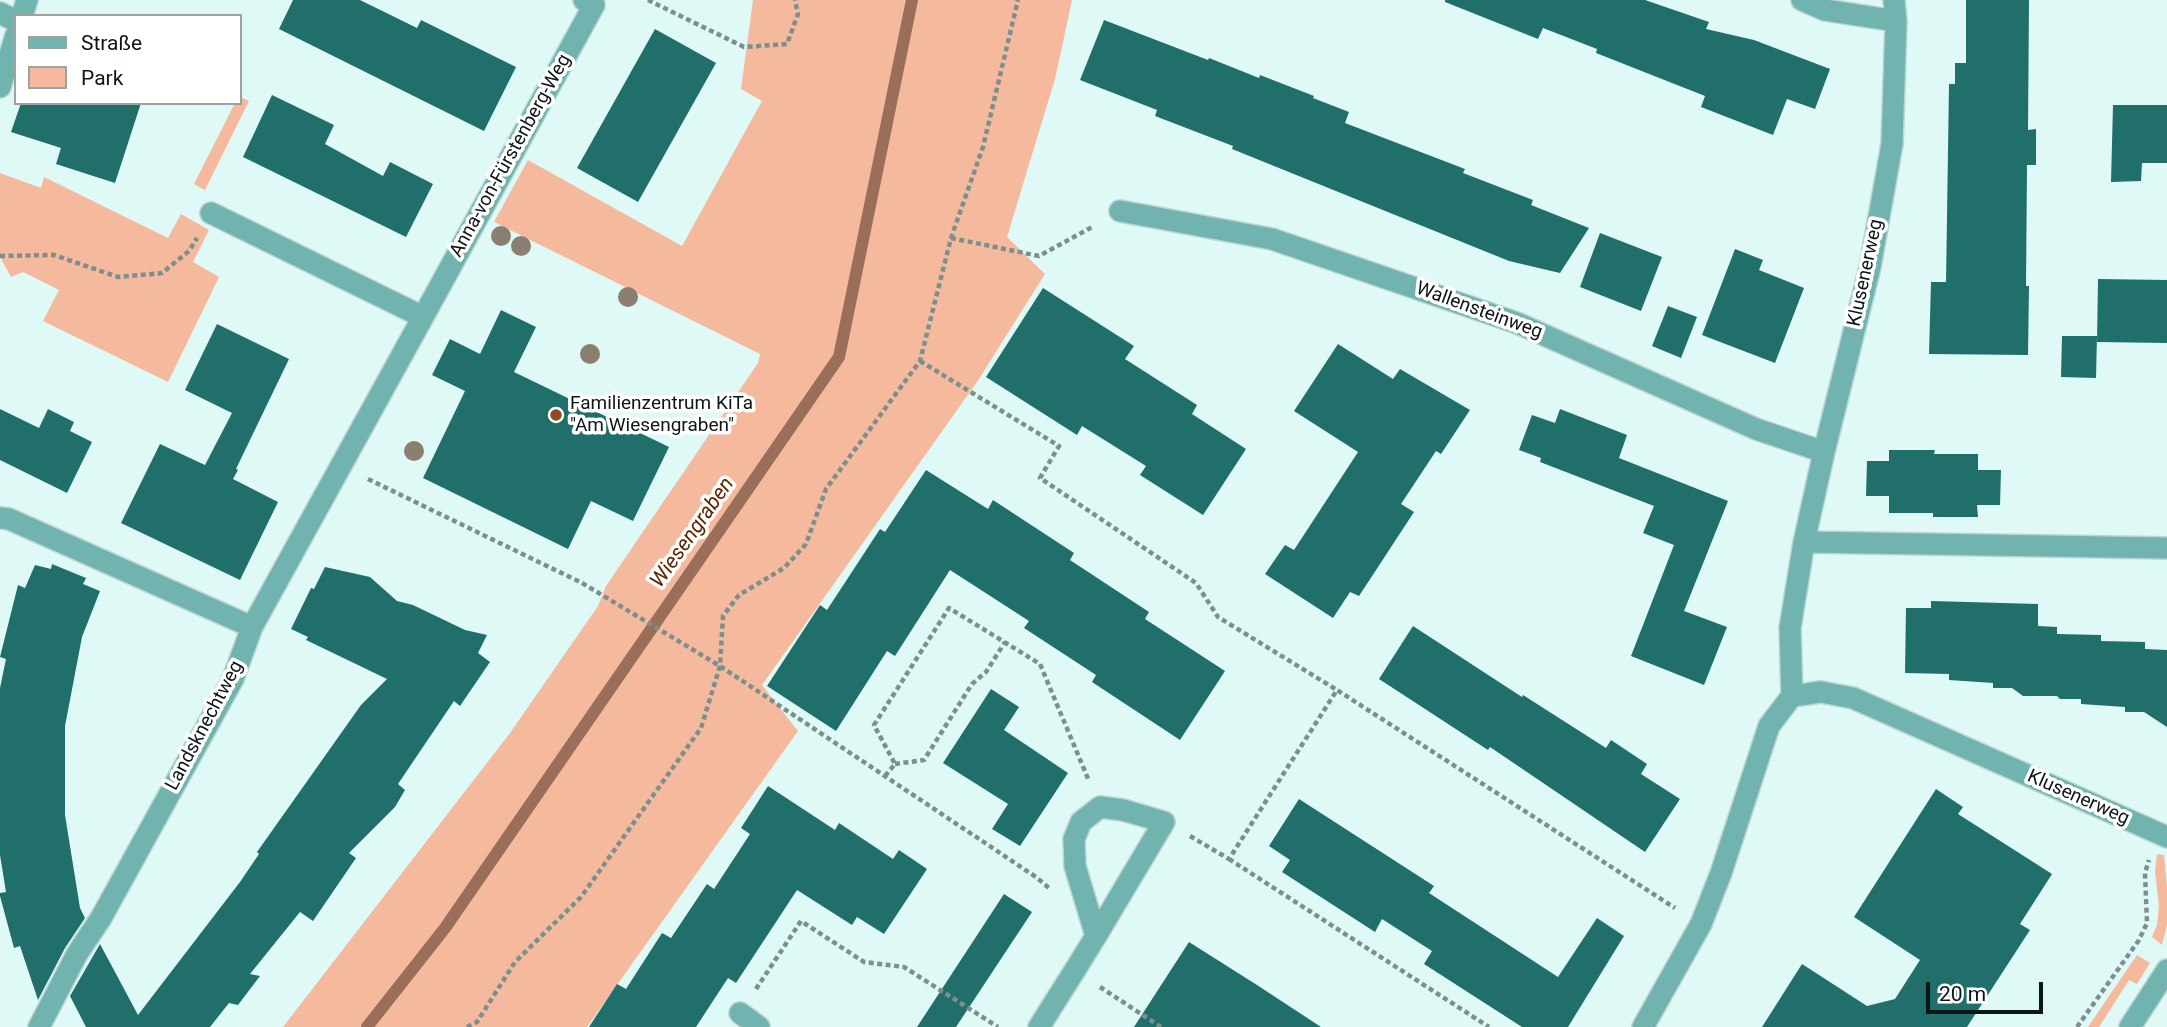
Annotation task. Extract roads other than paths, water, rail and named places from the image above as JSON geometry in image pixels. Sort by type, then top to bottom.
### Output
[{"type":"street","name":"Anna-von-Fürstenberg-Weg","points":[[252,628],[594,5],[584,0]]},
{"type":"street","points":[[1802,0],[1825,9],[1895,11]]},
{"type":"street","name":"Klusenerweg","points":[[1895,11],[1892,145],[1870,267],[1804,542],[1790,628],[1792,696],[1821,692],[1853,698],[2162,835]]},
{"type":"street","points":[[0,87],[14,42]]},
{"type":"street","name":"Wallensteinweg","points":[[1120,211],[1272,239],[1465,305],[1517,323],[1756,429],[1824,452]]},
{"type":"street","points":[[211,213],[423,317]]},
{"type":"street","points":[[0,518],[9,519],[252,628]]},
{"type":"street","points":[[1804,542],[2167,548]]},
{"type":"street","name":"Landsknechtweg","points":[[39,1027],[77,954],[101,918],[233,680],[252,628]]},
{"type":"street","points":[[1643,1027],[1702,924],[1769,726],[1792,696]]},
{"type":"street","points":[[1039,1027],[1096,936],[1164,822],[1124,810],[1100,807],[1081,822],[1074,839],[1074,866],[1096,936]]},
{"type":"street","points":[[2130,1027],[2167,970]]},
{"type":"street","points":[[740,1013],[760,1027]]},
{"type":"waterway","name":"Wiesengraben","points":[[367,1027],[445,928],[839,357],[912,0]]},
{"type":"place","name":"Familienzentrum KiTa \"Am Wiesengraben\"","points":[[556,415]]}]
